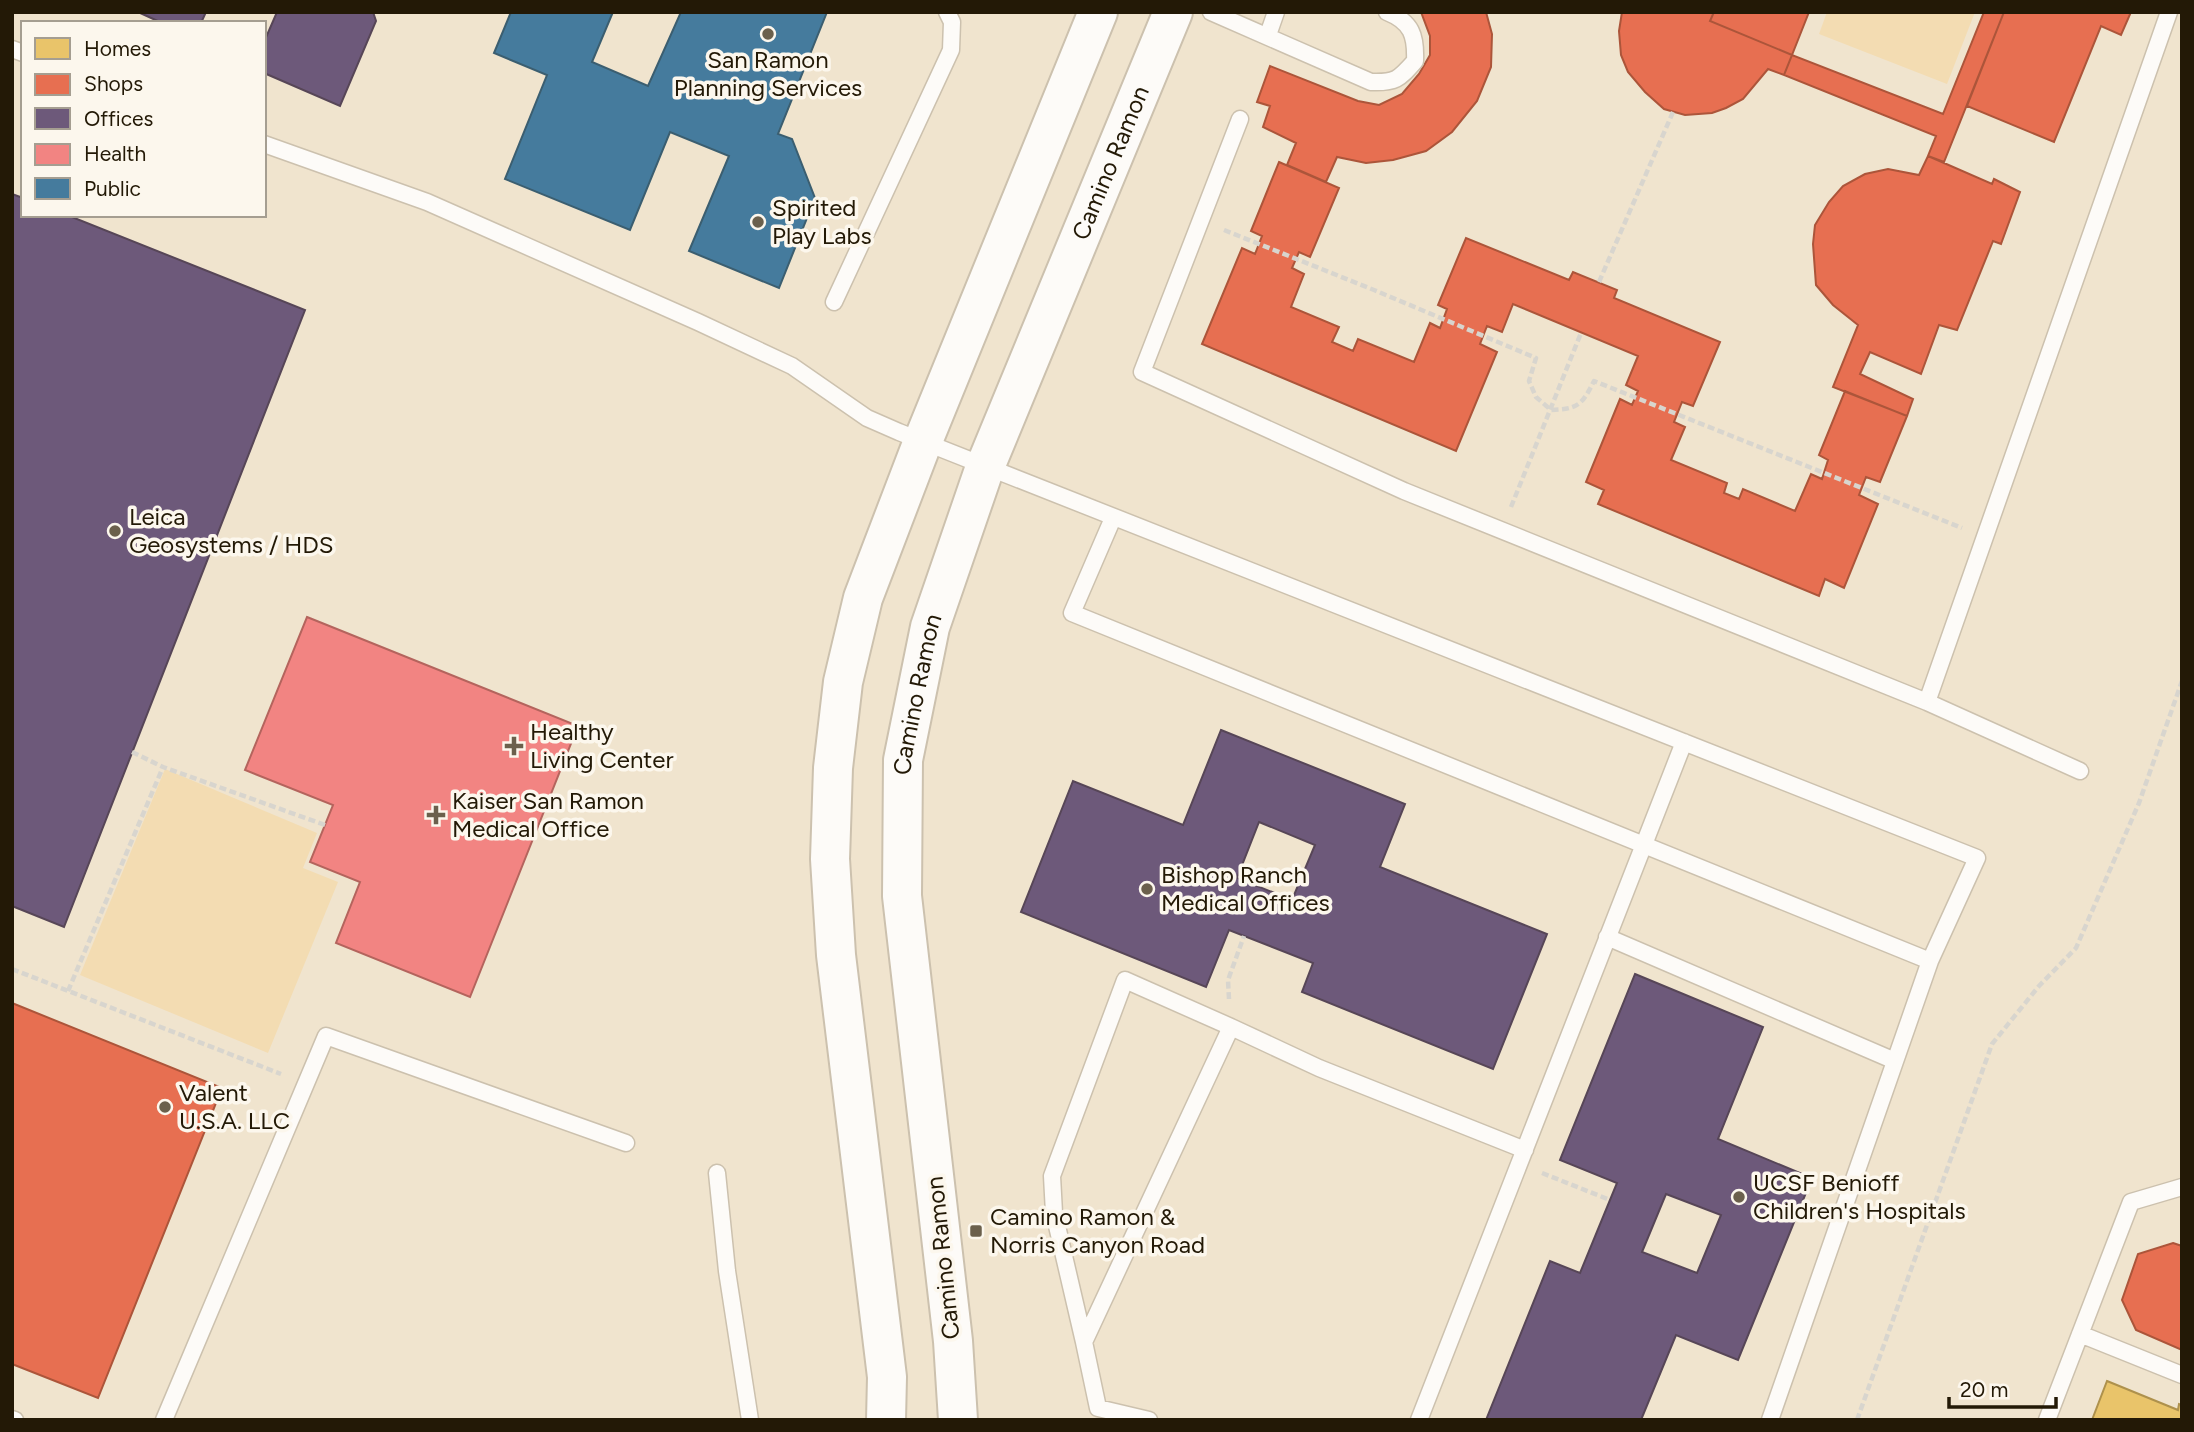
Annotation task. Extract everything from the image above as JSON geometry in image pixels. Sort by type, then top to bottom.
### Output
[{"type":"street","points":[[886,1420],[887,1377],[835,955],[830,859],[832,794],[843,682],[863,598],[923,441],[1098,12]]},
{"type":"street","name":"Camino Ramon","points":[[958,1420],[953,1341],[902,896],[904,760],[930,626],[985,467],[1173,12]]},
{"type":"lane","points":[[834,302],[951,50],[952,22],[947,12]]},
{"type":"lane","points":[[1211,12],[1371,82],[1390,83],[1400,77],[1415,61],[1415,42],[1407,24],[1387,12]]},
{"type":"lane","points":[[1268,35],[1276,12]]},
{"type":"lane","points":[[1927,702],[2169,12]]},
{"type":"lane","points":[[1240,119],[1142,372],[1404,491],[1927,702],[2080,771]]},
{"type":"lane","points":[[266,145],[427,202],[698,322],[792,366],[867,418],[1113,518],[1977,858],[1930,961],[1770,1420]]},
{"type":"lane","points":[[1113,518],[1072,613],[1930,961]]},
{"type":"lane","points":[[1419,1420],[1684,742]]},
{"type":"lane","points":[[1607,937],[1895,1062]]},
{"type":"lane","points":[[1149,1420],[1098,1414],[1054,1213],[1052,1176],[1125,980],[1522,1156]]},
{"type":"lane","points":[[1084,1342],[1231,1027]]},
{"type":"lane","points":[[164,1420],[326,1036],[626,1143]]},
{"type":"lane","points":[[717,1173],[727,1271],[750,1420]]},
{"type":"lane","points":[[2047,1420],[2131,1202],[2182,1187]]},
{"type":"lane","points":[[2080,1334],[2182,1375]]},
{"type":"path","points":[[1599,282],[1673,111]]},
{"type":"path","points":[[1201,221],[1536,358],[1529,381],[1536,397],[1551,410],[1572,410],[1585,400],[1594,381],[1985,537]]},
{"type":"path","points":[[1502,530],[1581,333]]},
{"type":"path","points":[[1857,1420],[1992,1044],[2039,986],[2076,948],[2138,803],[2182,681]]},
{"type":"path","points":[[132,752],[163,766],[325,825]]},
{"type":"path","points":[[68,991],[163,766]]},
{"type":"path","points":[[1231,1027],[1228,980],[1244,936]]},
{"type":"path","points":[[12,969],[270,1069],[304,1085]]},
{"type":"path","points":[[1522,1156],[1610,1200]]},
{"type":"shaded area","points":[[1827,12],[1975,12],[1947,84],[1819,34]]},
{"type":"shaded area","points":[[165,769],[317,833],[303,868],[338,882],[268,1053],[80,975]]},
{"type":"building: Homes","points":[[2107,1381],[2178,1410],[2179,1404],[2182,1405],[2182,1420],[2092,1420]]},
{"type":"building: Shops","points":[[1421,12],[1486,12],[1492,34],[1491,67],[1477,101],[1452,132],[1426,151],[1393,160],[1366,163],[1337,157],[1326,182],[1287,165],[1296,143],[1263,127],[1270,106],[1257,102],[1270,66],[1358,101],[1379,105],[1402,94],[1419,74],[1430,55],[1430,36]]},
{"type":"building: Shops","points":[[1622,12],[1714,12],[1710,21],[1792,55],[1784,75],[1768,69],[1743,99],[1712,113],[1685,115],[1664,109],[1628,72],[1621,55],[1619,31]]},
{"type":"building: Shops","points":[[1714,12],[1809,12],[1792,55],[1710,21]]},
{"type":"building: Shops","points":[[1984,12],[2004,12],[1944,162],[1928,156],[1936,136],[1784,75],[1792,55],[1943,114]]},
{"type":"building: Shops","points":[[2004,12],[2131,12],[2121,35],[2101,26],[2054,142],[1967,106]]},
{"type":"building: Shops","points":[[1928,156],[1992,184],[1994,179],[2020,192],[2001,244],[1993,241],[1957,330],[1939,325],[1921,374],[1870,352],[1860,374],[1913,399],[1907,416],[1833,387],[1858,325],[1833,305],[1816,285],[1813,244],[1815,225],[1843,186],[1865,174],[1888,169],[1919,175]]},
{"type":"building: Shops","points":[[1279,162],[1339,188],[1310,257],[1299,252],[1292,268],[1304,274],[1291,307],[1339,327],[1332,342],[1353,351],[1358,339],[1414,362],[1430,323],[1440,328],[1447,309],[1438,305],[1466,238],[1569,280],[1573,272],[1617,290],[1614,298],[1720,342],[1693,406],[1682,402],[1674,422],[1685,427],[1671,460],[1727,483],[1724,493],[1739,499],[1743,489],[1795,511],[1811,474],[1822,479],[1828,460],[1819,455],[1845,391],[1907,416],[1880,482],[1866,477],[1859,495],[1878,504],[1844,588],[1825,579],[1819,596],[1598,504],[1604,490],[1586,482],[1620,399],[1632,405],[1638,391],[1626,385],[1638,356],[1513,304],[1502,332],[1487,326],[1480,344],[1497,352],[1456,451],[1202,344],[1242,248],[1255,254],[1262,236],[1251,231]]},
{"type":"building: Shops","points":[[12,1003],[222,1088],[98,1398],[12,1364]]},
{"type":"building: Shops","points":[[2173,1243],[2182,1246],[2182,1350],[2136,1330],[2122,1300],[2138,1254]]},
{"type":"building: Offices","points":[[138,12],[206,12],[202,21],[158,21]]},
{"type":"building: Offices","points":[[277,12],[373,12],[376,21],[340,106],[266,74],[266,37]]},
{"type":"building: Offices","name":"Leica Geosystems / HDS","points":[[12,194],[21,197],[21,217],[72,217],[305,310],[64,927],[12,906]]},
{"type":"building: Offices","name":"Bishop Ranch Medical Offices","points":[[1221,730],[1405,804],[1380,867],[1547,934],[1493,1069],[1302,992],[1313,963],[1229,930],[1206,987],[1021,912],[1073,781],[1183,825]],"holes":[[[1259,822],[1315,845],[1292,900],[1237,878]]]},
{"type":"building: Offices","name":"UCSF Benioff Children's Hospitals","points":[[1635,974],[1763,1027],[1718,1139],[1812,1178],[1738,1360],[1676,1335],[1641,1420],[1486,1420],[1550,1261],[1580,1273],[1617,1183],[1560,1160]],"holes":[[[1666,1194],[1721,1215],[1697,1273],[1642,1252]]]},
{"type":"building: Health","name":"Kaiser San Ramon Medical Office","points":[[307,617],[578,726],[470,997],[336,943],[360,882],[310,862],[333,805],[245,770]]},
{"type":"building: Public","points":[[511,12],[613,12],[592,62],[648,86],[681,12],[827,12],[778,134],[792,139],[815,198],[779,288],[689,251],[729,156],[670,132],[630,230],[505,179],[547,75],[494,53]]},
{"type":"place","name":"San Ramon Planning Services","points":[[768,34]]},
{"type":"place","name":"Spirited Play Labs","points":[[758,222]]},
{"type":"place","name":"Leica Geosystems / HDS","points":[[115,531]]},
{"type":"place","name":"Healthy Living Center","points":[[514,746]]},
{"type":"place","name":"Kaiser San Ramon Medical Office","points":[[436,815]]},
{"type":"place","name":"Bishop Ranch Medical Offices","points":[[1147,889]]},
{"type":"place","name":"Valent U.S.A. LLC","points":[[165,1107]]},
{"type":"place","name":"UCSF Benioff Children's Hospitals","points":[[1739,1197]]},
{"type":"place","name":"Camino Ramon & Norris Canyon Road","points":[[976,1231]]}]
